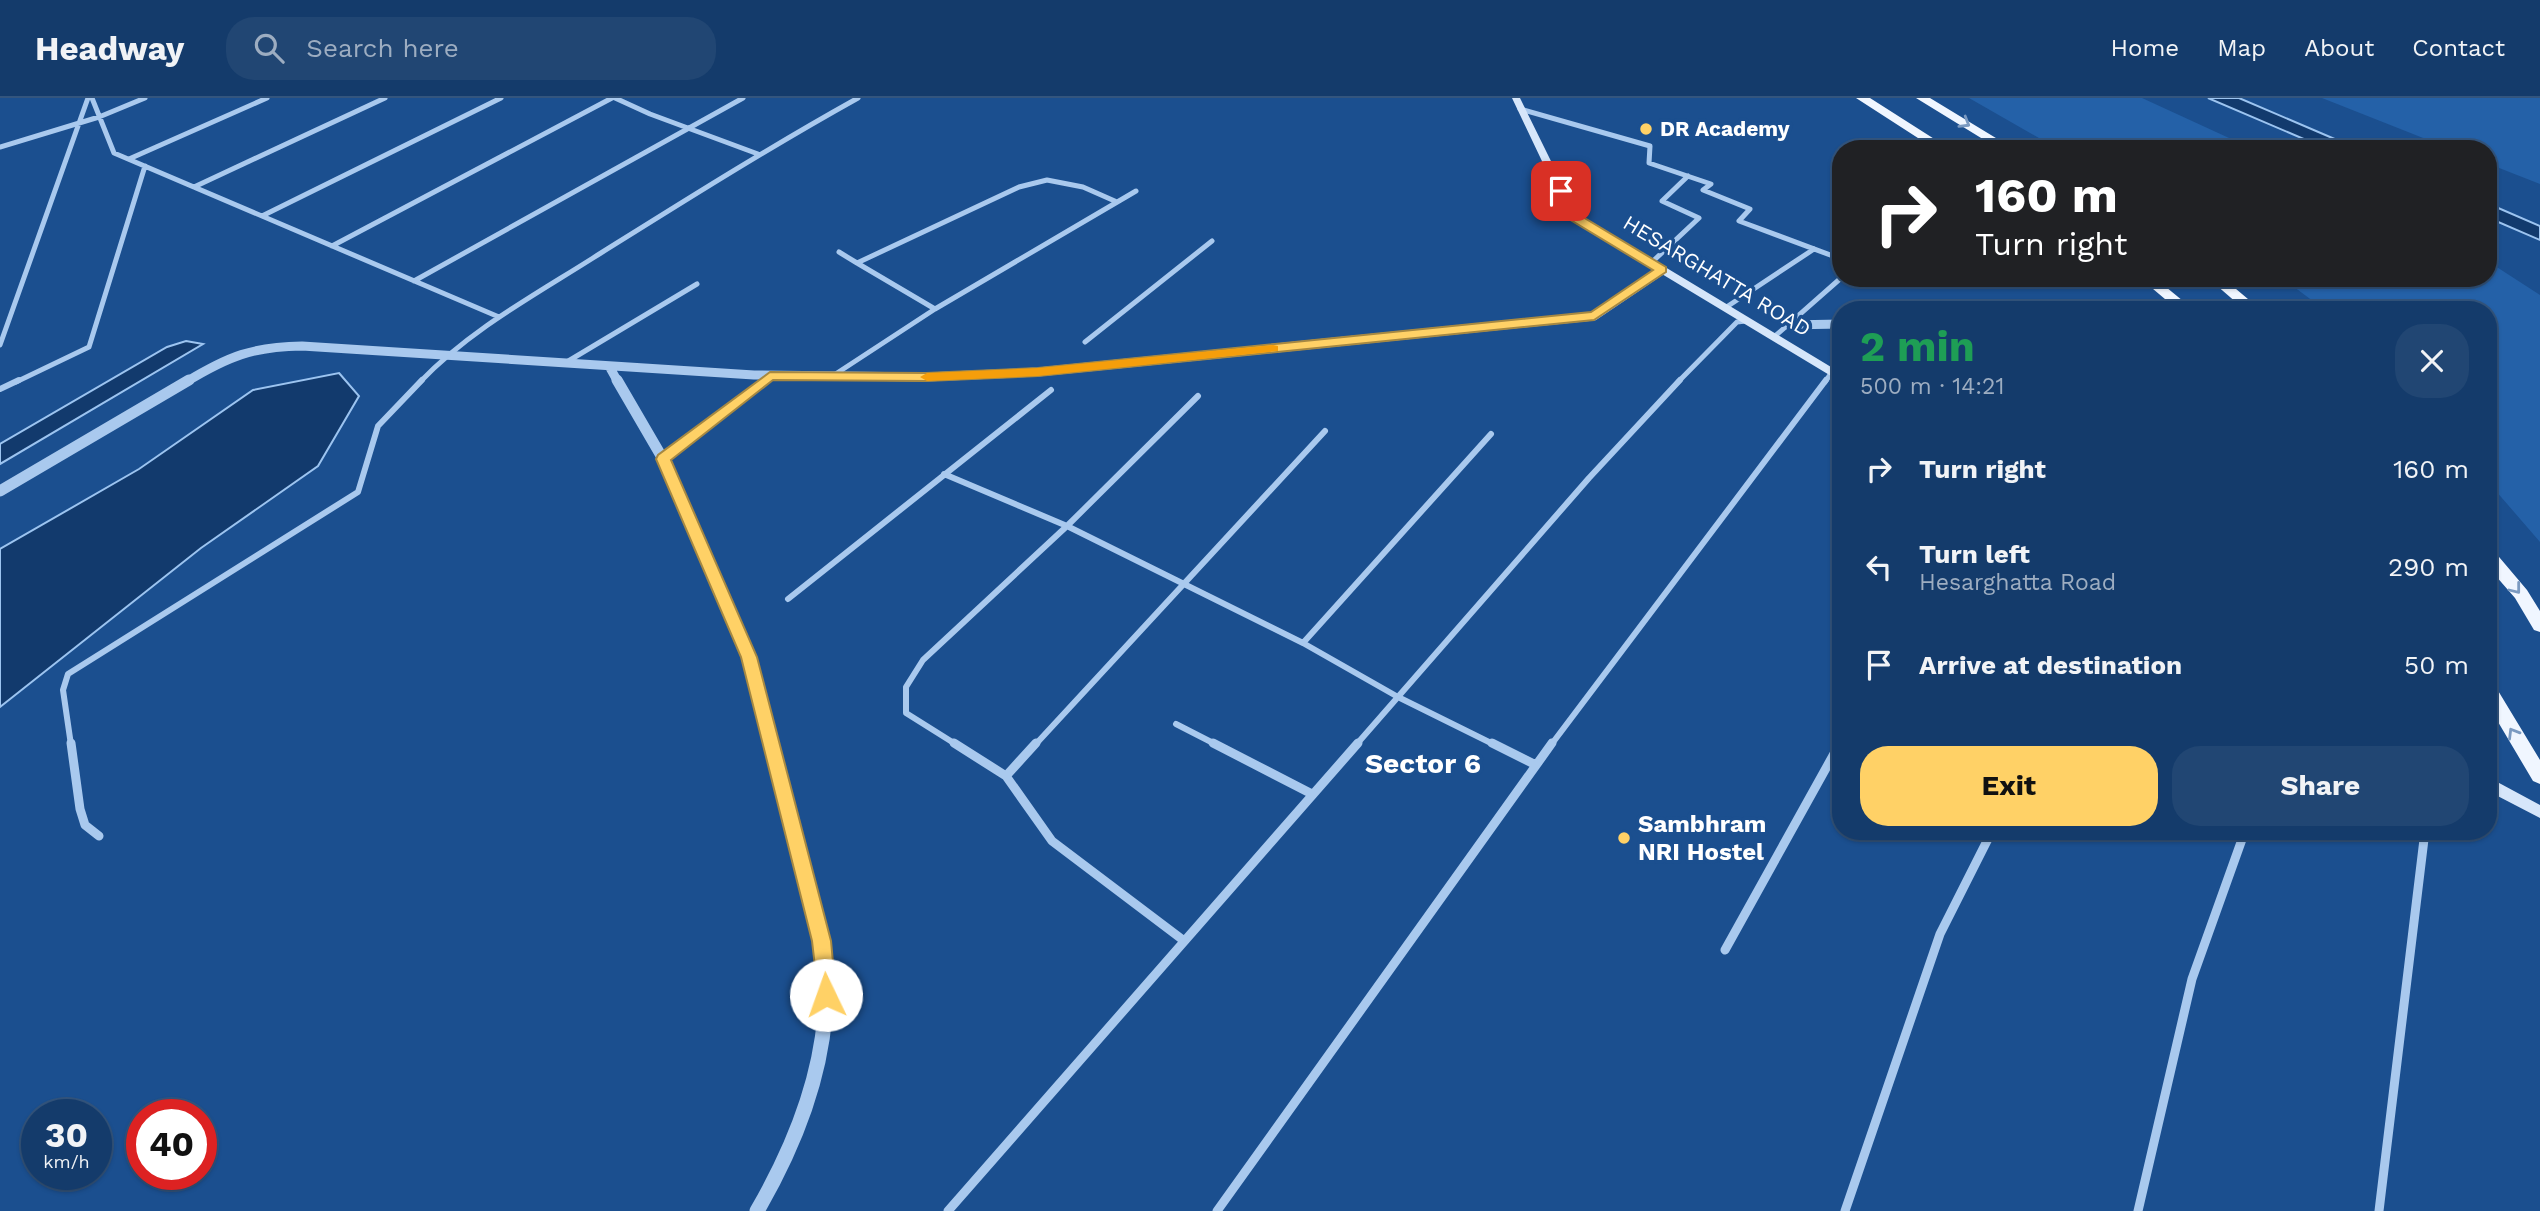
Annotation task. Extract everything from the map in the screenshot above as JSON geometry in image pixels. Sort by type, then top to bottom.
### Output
[{"type":"main road","points":[[1861,98],[1929,140]]},
{"type":"main road","points":[[1922,98],[1993,140]]},
{"type":"main road","name":"HESARGHATTA ROAD","points":[[1518,103],[1573,216],[1832,373]]},
{"type":"main road","points":[[2158,287],[2175,301]]},
{"type":"main road","points":[[2225,287],[2243,301]]},
{"type":"main road","points":[[2497,566],[2521,594],[2540,626]]},
{"type":"main road","points":[[2497,704],[2540,776]]},
{"type":"main road","points":[[2497,788],[2540,812]]},
{"type":"street","points":[[90,98],[114,153],[499,317]]},
{"type":"street","points":[[0,345],[90,98]]},
{"type":"street","points":[[0,146],[99,117],[145,98]]},
{"type":"street","points":[[129,159],[267,98]]},
{"type":"street","points":[[194,187],[385,98]]},
{"type":"street","points":[[262,216],[501,98]]},
{"type":"street","points":[[332,246],[613,98],[758,154]]},
{"type":"street","points":[[414,281],[743,98]]},
{"type":"street","points":[[99,835],[85,825],[80,809],[62,690],[68,674],[358,492],[378,426],[446,355],[499,317],[758,154],[859,98]]},
{"type":"street","points":[[1518,103],[1650,146],[1649,163],[1711,184],[1703,190],[1749,209],[1739,221],[1832,256]]},
{"type":"street","points":[[0,389],[89,347],[145,166]]},
{"type":"street","points":[[1651,263],[1699,218],[1662,201],[1688,176]]},
{"type":"street","points":[[857,264],[1019,187],[1046,180],[1083,187],[1117,202]]},
{"type":"street","points":[[831,377],[935,309],[1136,191]]},
{"type":"street","points":[[1085,342],[1212,241]]},
{"type":"street","points":[[1725,308],[1814,249]]},
{"type":"street","points":[[839,252],[935,309]]},
{"type":"street","points":[[0,491],[225,359],[238,354],[291,345],[770,376],[926,377],[1038,372],[1594,316],[1662,270]]},
{"type":"street","points":[[565,363],[697,284]]},
{"type":"street","points":[[1774,337],[1832,286]]},
{"type":"street","points":[[948,1211],[1593,470],[1737,322],[1746,321]]},
{"type":"street","points":[[1788,325],[1832,324]]},
{"type":"street","points":[[610,366],[663,459],[749,657],[822,941],[826,976],[823,1040],[811,1093],[794,1142],[757,1211]]},
{"type":"street","points":[[663,459],[770,376]]},
{"type":"street","points":[[1217,1211],[1536,765],[1832,380]]},
{"type":"street","points":[[788,599],[1051,390]]},
{"type":"street","points":[[1184,940],[1052,841],[1006,776],[906,713],[906,687],[923,660],[1068,526],[1198,396]]},
{"type":"street","points":[[1006,776],[1325,431]]},
{"type":"street","points":[[1303,643],[1491,433]]},
{"type":"street","points":[[944,474],[1068,526],[1303,643],[1398,697],[1536,765]]},
{"type":"street","points":[[1176,724],[1312,794]]},
{"type":"street","points":[[1725,950],[1832,758]]},
{"type":"street","points":[[1845,1211],[1940,934],[1987,840]]},
{"type":"street","points":[[2138,1211],[2192,979],[2242,840]]},
{"type":"street","points":[[2379,1211],[2424,840]]},
{"type":"shaded area","points":[[1969,98],[2142,98],[2233,140],[2042,140]]},
{"type":"shaded area","points":[[2208,98],[2239,98],[2337,140],[2306,140]]},
{"type":"shaded area","points":[[2322,98],[2540,98],[2540,184],[2497,167],[2497,140],[2428,140]]},
{"type":"shaded area","points":[[2497,207],[2540,226],[2540,240],[2497,221]]},
{"type":"shaded area","points":[[2497,267],[2540,295],[2540,542],[2497,492],[2497,301],[2313,301],[2294,287],[2497,287]]},
{"type":"shaded area","points":[[186,341],[203,344],[0,464],[0,444],[167,347]]},
{"type":"shaded area","points":[[339,373],[359,396],[318,466],[201,548],[0,707],[0,549],[139,469],[253,390]]},
{"type":"slow traffic","points":[[927,377],[1038,372],[1273,348]]},
{"type":"place","name":"DR Academy","points":[[1646,129]]},
{"type":"place","name":"Sambhram NRI Hostel","points":[[1624,838]]},
{"type":"district","name":"Sector 6","points":[[1423,763]]},
{"type":"route","points":[[826,995],[822,941],[749,657],[663,459],[770,376],[868,378],[1038,372],[1594,316],[1662,270],[1573,216],[1561,191]]}]
